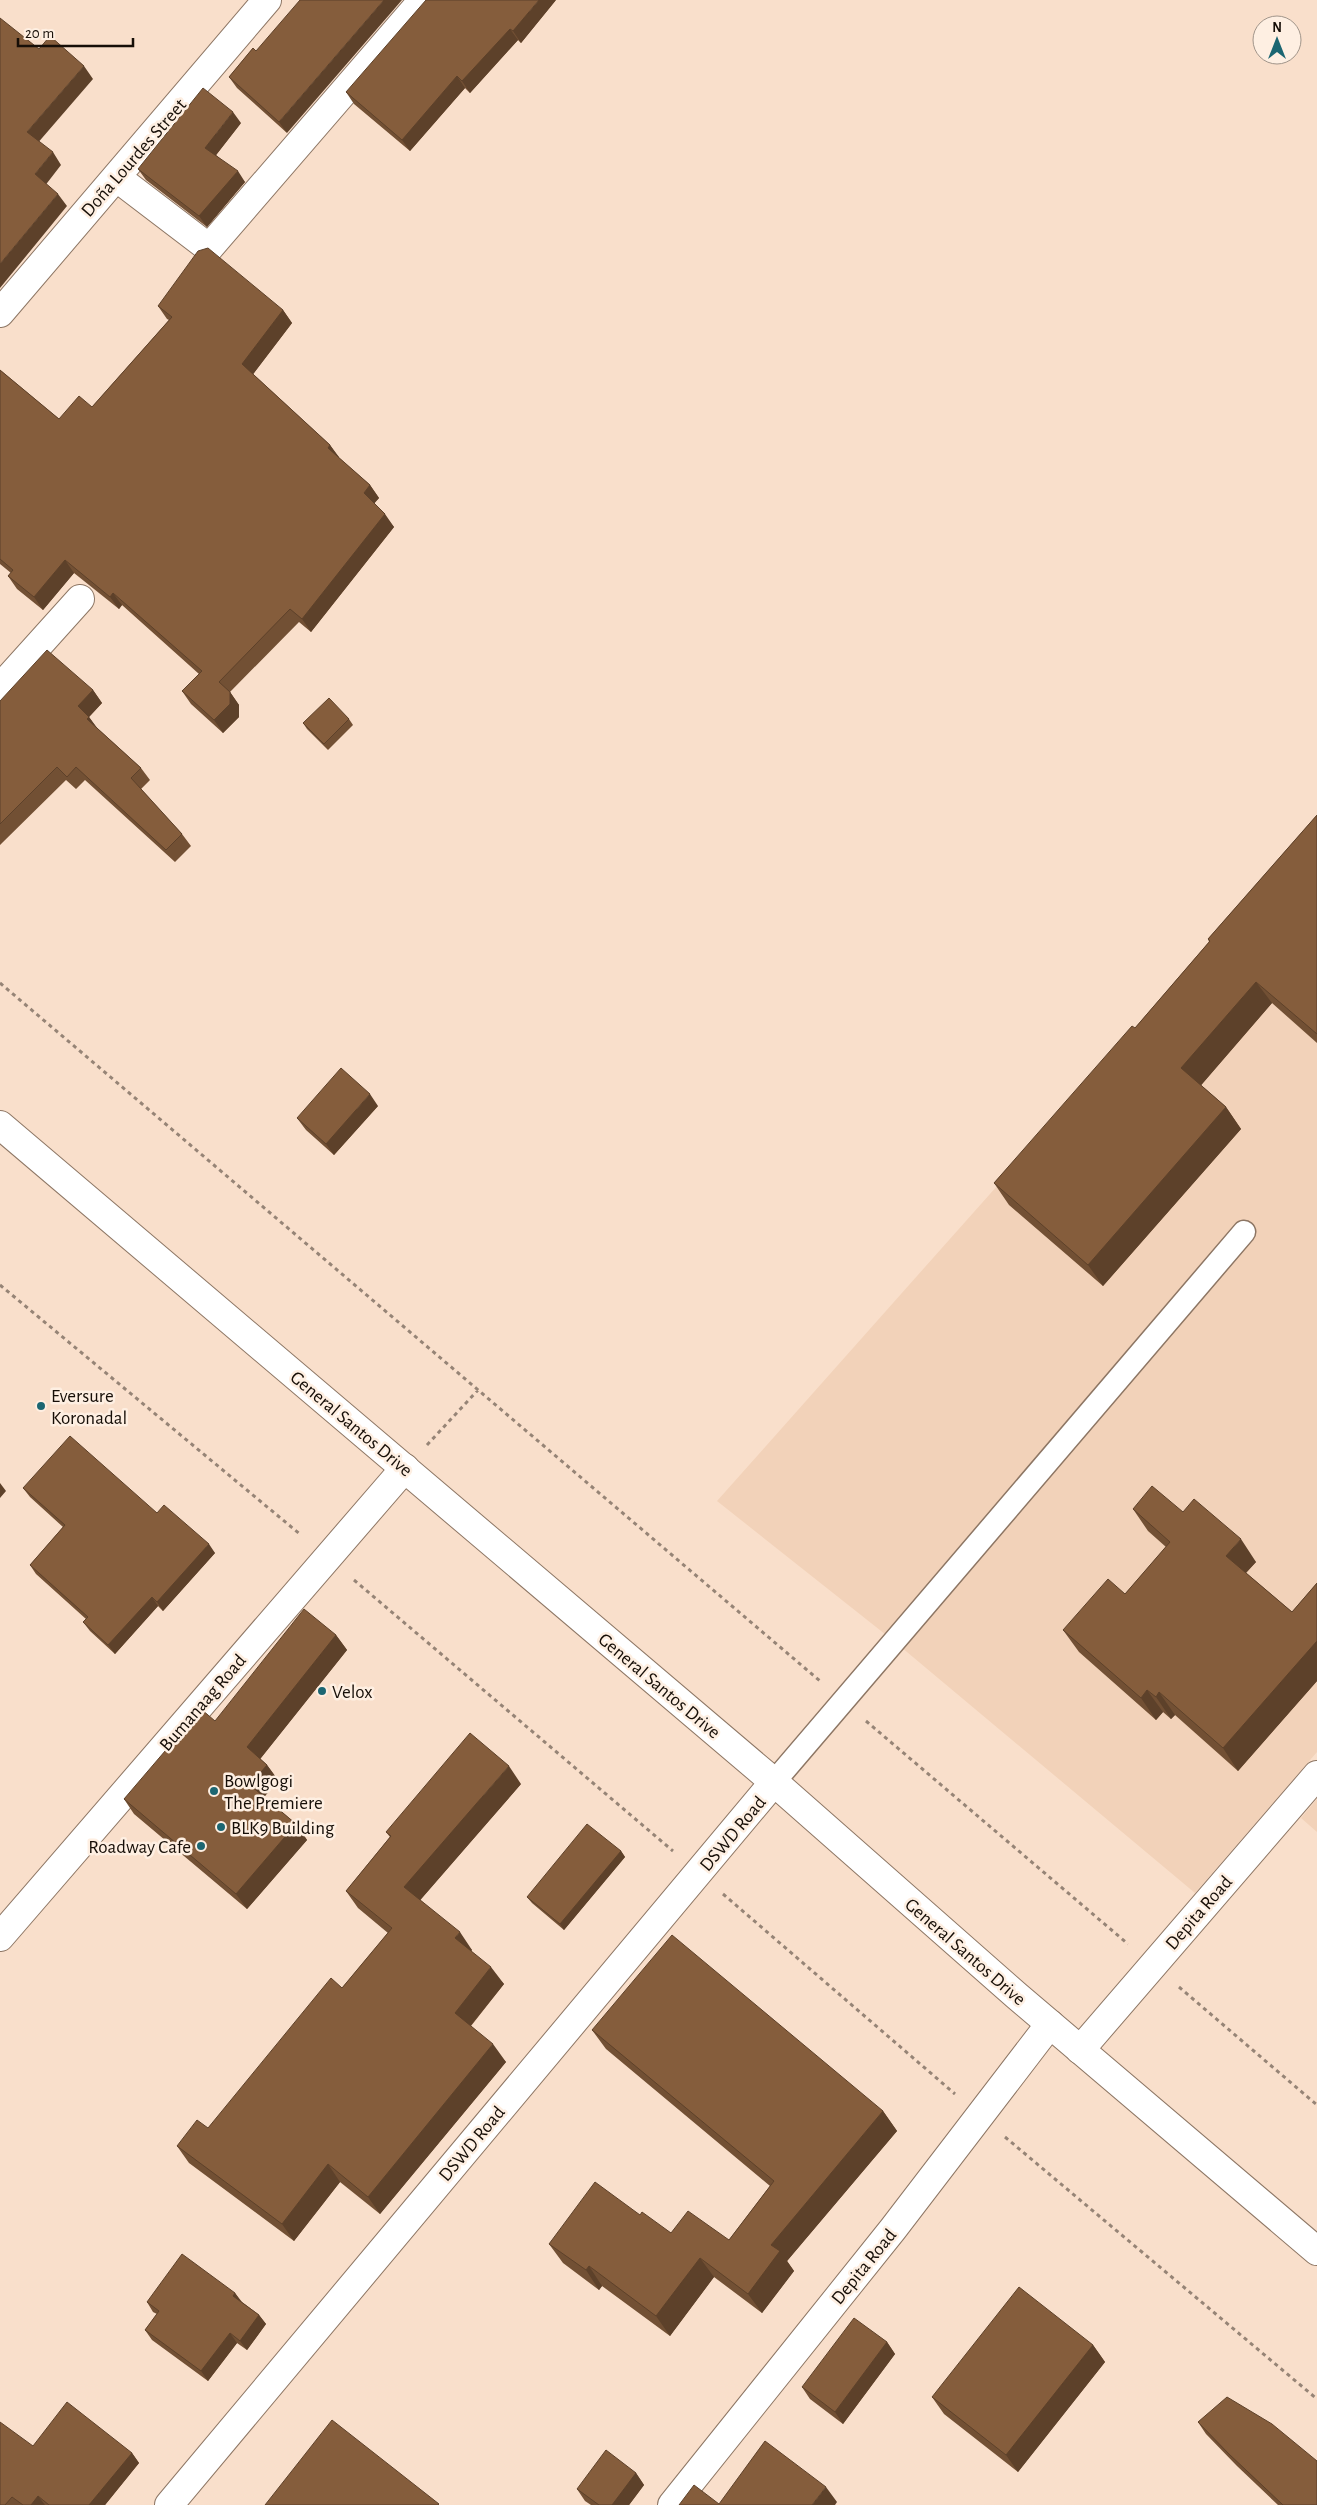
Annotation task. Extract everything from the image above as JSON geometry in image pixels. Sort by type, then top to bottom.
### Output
[{"type":"main road","name":"Doña Lourdes Street","points":[[0,313],[267,0]]},
{"type":"main road","points":[[116,177],[209,248],[423,0]]},
{"type":"main road","points":[[0,688],[80,599]]},
{"type":"main road","name":"General Santos Drive","points":[[0,1125],[774,1782],[1080,2050],[1317,2251]]},
{"type":"main road","name":"Bumanaag Road","points":[[0,1937],[404,1468]]},
{"type":"main road","name":"Depita Road","points":[[1080,2050],[1317,1775]]},
{"type":"main road","name":"DSWD Road","points":[[169,2505],[774,1782]]},
{"type":"main road","name":"Depita Road","points":[[672,2505],[893,2229],[1050,2024]]},
{"type":"lane","points":[[774,1782],[1244,1232]]},
{"type":"path","points":[[0,983],[1317,2105]]},
{"type":"path","points":[[0,1285],[327,1557],[980,2116],[1317,2399]]},
{"type":"path","points":[[404,1468],[478,1390]]},
{"type":"shaded area","points":[[1317,826],[1317,1752],[1195,1893],[895,1642],[717,1501]]},
{"type":"shaded area","points":[[1317,1799],[1317,1832],[1301,1818]]},
{"type":"building","points":[[300,0],[384,0],[279,122],[229,77],[253,48],[256,51]]},
{"type":"building","points":[[426,0],[539,0],[513,31],[510,29],[462,81],[457,76],[402,140],[346,92]]},
{"type":"building","points":[[0,18],[39,49],[50,36],[84,66],[27,132],[53,152],[35,174],[58,194],[0,264]]},
{"type":"building","points":[[203,88],[233,112],[205,148],[238,171],[199,216],[138,169]]},
{"type":"building","points":[[208,248],[283,310],[242,364],[330,445],[328,448],[370,485],[364,493],[385,514],[302,619],[290,609],[219,682],[230,692],[230,704],[214,720],[182,691],[202,671],[113,593],[110,597],[65,560],[34,597],[8,576],[13,570],[0,559],[0,370],[59,419],[79,396],[92,407],[172,317],[158,306],[198,251]]},
{"type":"building","points":[[47,650],[93,690],[78,706],[89,717],[87,719],[141,768],[131,778],[182,834],[166,850],[76,767],[67,777],[57,767],[0,824],[0,701]]},
{"type":"building","points":[[329,698],[349,719],[324,744],[303,723]]},
{"type":"building","points":[[1317,815],[1317,1034],[1256,982],[1181,1068],[1226,1107],[1088,1265],[994,1183],[1132,1026],[1135,1028],[1210,941],[1208,939]]},
{"type":"building","points":[[341,1068],[370,1094],[326,1144],[297,1118]]},
{"type":"building","points":[[70,1436],[157,1513],[164,1505],[209,1544],[157,1602],[152,1597],[108,1645],[83,1622],[88,1617],[30,1565],[65,1525],[23,1488]]},
{"type":"building","points":[[1152,1486],[1183,1512],[1194,1499],[1241,1539],[1226,1556],[1292,1612],[1317,1583],[1317,1641],[1223,1748],[1159,1692],[1156,1697],[1147,1690],[1141,1698],[1063,1630],[1108,1579],[1125,1594],[1170,1542],[1133,1509]]},
{"type":"building","name":"BLK9 Building","points":[[304,1609],[336,1635],[247,1747],[267,1765],[250,1785],[296,1824],[236,1894],[124,1799],[201,1709],[215,1721]]},
{"type":"building","points":[[470,1733],[509,1766],[404,1887],[460,1932],[455,1938],[491,1967],[455,2013],[493,2044],[368,2197],[328,2164],[282,2224],[177,2146],[197,2120],[208,2128],[331,1978],[342,1988],[392,1928],[346,1891],[391,1836],[386,1832]]},
{"type":"building","points":[[587,1824],[621,1851],[560,1924],[527,1897]]},
{"type":"building","points":[[672,1935],[883,2111],[771,2245],[780,2251],[748,2294],[700,2258],[656,2316],[589,2266],[586,2270],[549,2244],[595,2182],[640,2215],[642,2212],[671,2233],[688,2211],[729,2240],[774,2181],[592,2030]]},
{"type":"building","points":[[182,2254],[235,2293],[233,2296],[259,2315],[240,2341],[230,2333],[201,2371],[145,2330],[159,2311],[147,2302]]},
{"type":"building","points":[[1019,2287],[1093,2345],[1006,2455],[932,2397]]},
{"type":"building","points":[[854,2318],[887,2342],[835,2412],[802,2387]]},
{"type":"building","points":[[1227,2397],[1272,2424],[1317,2461],[1317,2505],[1283,2505],[1198,2422]]},
{"type":"building","points":[[67,2402],[132,2453],[89,2505],[49,2505],[38,2496],[31,2505],[23,2505],[12,2497],[5,2505],[0,2505],[0,2422],[33,2446]]},
{"type":"building","points":[[332,2420],[439,2504],[265,2505]]},
{"type":"building","points":[[765,2441],[826,2487],[812,2505],[679,2505],[694,2485],[719,2504]]},
{"type":"building","points":[[606,2450],[636,2473],[612,2505],[599,2505],[577,2489]]},
{"type":"place","name":"Eversure Koronadal","points":[[41,1406]]},
{"type":"place","name":"Velox","points":[[322,1691]]},
{"type":"place","name":"Bowlgogi The Premiere","points":[[214,1791]]},
{"type":"place","name":"BLK9 Building","points":[[221,1827]]},
{"type":"place","name":"Roadway Cafe","points":[[201,1846]]}]
